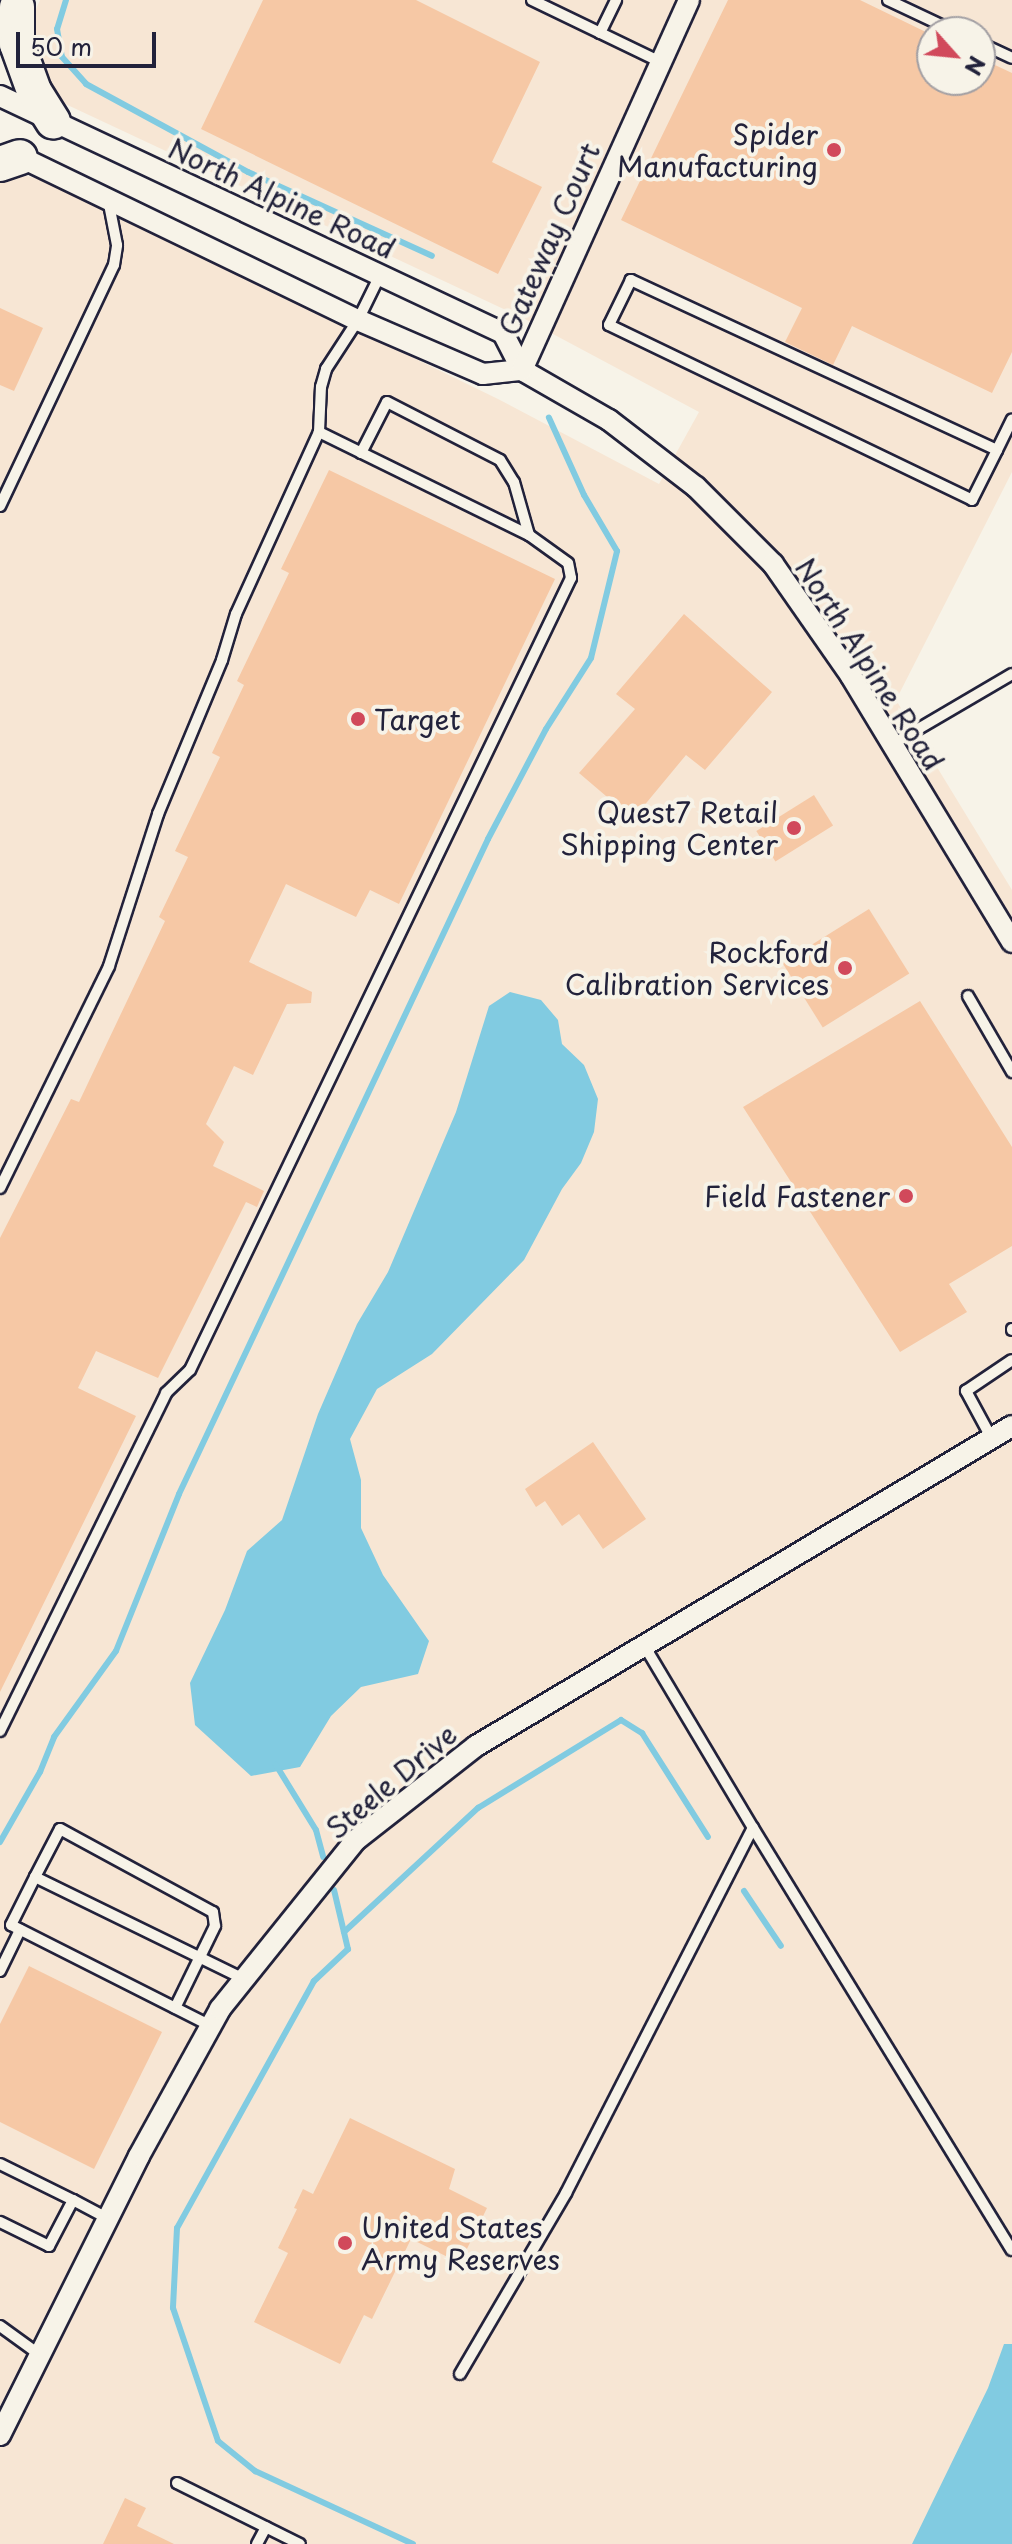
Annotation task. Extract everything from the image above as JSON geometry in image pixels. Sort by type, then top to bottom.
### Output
[{"type":"main road","points":[[0,44],[19,4]]},
{"type":"main road","points":[[19,4],[17,44],[34,91],[53,121]]},
{"type":"street","name":"Gateway Court","points":[[522,370],[689,0]]},
{"type":"street","name":"North Alpine Road","points":[[0,96],[503,333],[522,370],[609,420],[696,487],[762,553],[851,676],[1012,942]]},
{"type":"street","points":[[7,156],[108,199],[358,320],[483,374],[522,370]]},
{"type":"street","name":"Steele Drive","points":[[0,2435],[108,2219],[211,2026],[244,1979],[356,1840],[476,1746],[1012,1426]]},
{"type":"lane","points":[[532,0],[659,61]]},
{"type":"lane","points":[[600,33],[616,0]]},
{"type":"lane","points":[[888,0],[922,16]]},
{"type":"lane","points":[[0,506],[114,265],[117,245],[108,199]]},
{"type":"lane","points":[[0,1188],[109,966],[158,814],[222,660],[236,614],[319,432],[321,387],[326,369],[358,320],[380,275]]},
{"type":"lane","points":[[997,450],[631,280],[609,325],[972,500],[997,450],[1012,419]]},
{"type":"lane","points":[[361,453],[387,402],[500,460],[514,482],[529,535]]},
{"type":"lane","points":[[0,1731],[166,1393],[190,1370],[571,578],[568,563],[529,535],[319,432]]},
{"type":"lane","points":[[891,745],[1012,674]]},
{"type":"lane","points":[[968,996],[1012,1072]]},
{"type":"lane","points":[[992,1439],[966,1391],[1012,1360]]},
{"type":"lane","points":[[644,1645],[1012,2250]]},
{"type":"lane","points":[[460,2374],[566,2193],[753,1828]]},
{"type":"lane","points":[[175,2008],[215,1926],[213,1912],[60,1829],[11,1925],[20,1930],[175,2008],[211,2026]]},
{"type":"lane","points":[[35,1877],[244,1979]]},
{"type":"lane","points":[[0,1971],[20,1930]]},
{"type":"lane","points":[[0,2164],[108,2219]]},
{"type":"lane","points":[[0,2222],[49,2246],[73,2200]]},
{"type":"lane","points":[[0,2326],[40,2355]]},
{"type":"lane","points":[[177,2483],[300,2544]]},
{"type":"lane","points":[[257,2544],[266,2527]]},
{"type":"shaded area","points":[[40,0],[1012,0],[1012,472],[896,700],[1012,890],[1012,2544],[0,2544],[0,177],[11,172],[54,183],[498,399],[659,484],[699,412],[523,318],[59,101],[33,42],[36,9]]},
{"type":"water","points":[[510,992],[541,1000],[558,1020],[562,1044],[584,1065],[598,1099],[594,1132],[581,1163],[562,1189],[524,1260],[432,1354],[377,1389],[350,1439],[361,1480],[361,1528],[383,1575],[429,1641],[418,1674],[361,1687],[331,1716],[300,1767],[251,1776],[195,1725],[190,1683],[225,1610],[247,1551],[282,1520],[318,1414],[357,1324],[388,1272],[456,1112],[489,1006]]},
{"type":"water","points":[[1004,2344],[1012,2344],[1012,2544],[912,2544],[988,2388]]},
{"type":"building","points":[[263,0],[416,0],[540,62],[492,162],[542,187],[498,274],[201,129]]},
{"type":"building","name":"Spider Manufacturing","points":[[728,0],[860,0],[916,27],[916,96],[996,96],[996,66],[1012,73],[1012,352],[992,393],[852,326],[833,365],[785,342],[802,308],[621,220]]},
{"type":"building","points":[[0,308],[43,328],[14,391],[0,385]]},
{"type":"building","points":[[329,470],[555,579],[399,904],[370,890],[356,917],[286,884],[249,962],[312,992],[311,1003],[287,1004],[253,1075],[234,1066],[206,1124],[224,1142],[213,1166],[264,1191],[257,1207],[246,1202],[158,1378],[96,1351],[78,1388],[136,1416],[0,1692],[0,1238],[71,1099],[79,1102],[165,921],[159,917],[188,857],[175,851],[220,757],[212,753],[244,685],[237,681],[289,573],[281,569]]},
{"type":"building","points":[[684,614],[772,692],[705,770],[686,755],[633,819],[579,773],[635,709],[616,694]]},
{"type":"building","name":"Quest7 Retail Shipping Center","points":[[814,795],[833,826],[775,862],[756,831]]},
{"type":"building","name":"Rockford Calibration Services","points":[[869,909],[909,973],[823,1028],[782,963]]},
{"type":"building","name":"Field Fastener","points":[[920,1001],[1012,1147],[1012,1246],[949,1284],[967,1312],[900,1352],[743,1107]]},
{"type":"building","points":[[593,1442],[646,1519],[603,1549],[579,1514],[562,1526],[545,1501],[536,1507],[525,1489]]},
{"type":"building","points":[[29,1966],[162,2032],[94,2169],[0,2122],[0,2024]]},
{"type":"building","name":"United States Army Reserves","points":[[350,2118],[455,2169],[449,2189],[487,2208],[460,2263],[411,2239],[372,2319],[364,2315],[340,2364],[254,2322],[288,2253],[278,2248],[297,2209],[294,2208],[303,2189],[313,2194]]},
{"type":"building","points":[[125,2498],[146,2508],[137,2526],[174,2544],[103,2544]]},
{"type":"waterway","points":[[66,0],[57,29],[62,57],[86,84],[248,172],[432,256]]},
{"type":"waterway","points":[[0,1842],[40,1772],[54,1737],[116,1651],[179,1494],[488,839],[546,729],[591,658],[617,551],[584,495],[549,418]]},
{"type":"waterway","points":[[344,1932],[478,1808],[621,1720],[642,1733],[708,1837]]},
{"type":"waterway","points":[[276,1765],[316,1830],[323,1857]]},
{"type":"waterway","points":[[334,1890],[348,1949],[314,1981],[177,2228],[173,2308],[218,2441],[255,2471],[413,2544]]},
{"type":"waterway","points":[[744,1891],[781,1946]]},
{"type":"place","name":"Spider Manufacturing","points":[[834,150]]},
{"type":"place","name":"Target","points":[[358,719]]},
{"type":"place","name":"Quest7 Retail Shipping Center","points":[[794,828]]},
{"type":"place","name":"Rockford Calibration Services","points":[[845,968]]},
{"type":"place","name":"Field Fastener","points":[[906,1196]]},
{"type":"place","name":"United States Army Reserves","points":[[345,2243]]}]
